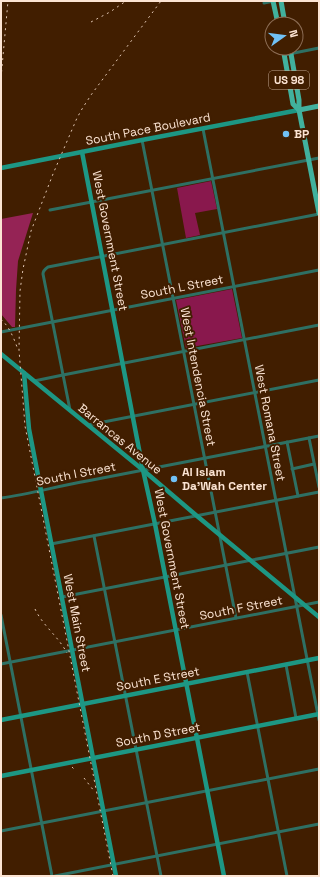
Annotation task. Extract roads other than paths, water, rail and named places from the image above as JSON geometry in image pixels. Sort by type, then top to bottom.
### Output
[{"type":"main road","points":[[274,1],[277,16]]},
{"type":"main road","points":[[281,1],[284,16]]},
{"type":"main road","name":"US 98","points":[[284,56],[294,104],[299,110]]},
{"type":"main road","name":"US 98","points":[[291,56],[299,100],[299,110]]},
{"type":"main road","points":[[319,106],[299,110],[319,214]]},
{"type":"street","points":[[264,3],[274,1]]},
{"type":"street","points":[[304,50],[319,48]]},
{"type":"street","name":"South Pace Boulevard","points":[[1,168],[299,110]]},
{"type":"street","name":"West Romana Street","points":[[203,129],[319,720]]},
{"type":"street","name":"West Intendencia Street","points":[[142,140],[236,618]]},
{"type":"street","name":"West Government Street","points":[[82,152],[134,416],[143,470],[155,524],[224,876]]},
{"type":"street","points":[[50,210],[319,158]]},
{"type":"street","points":[[70,410],[43,274],[45,269],[48,267],[102,256],[319,214]]},
{"type":"street","name":"South L Street","points":[[1,332],[319,270]]},
{"type":"street","points":[[34,381],[319,325]]},
{"type":"street","name":"Barrancas Avenue","points":[[1,354],[319,617]]},
{"type":"street","name":"West Main Street","points":[[24,373],[28,423],[116,876]]},
{"type":"street","points":[[88,425],[319,380]]},
{"type":"street","name":"South I Street","points":[[1,498],[319,436]]},
{"type":"street","points":[[309,438],[319,487]]},
{"type":"street","points":[[287,442],[298,496]]},
{"type":"street","points":[[292,469],[314,464]]},
{"type":"street","points":[[51,544],[319,492]]},
{"type":"street","points":[[94,536],[161,876]]},
{"type":"street","points":[[62,597],[319,547]]},
{"type":"street","name":"South F Street","points":[[1,664],[319,602]]},
{"type":"street","points":[[1,615],[41,823],[53,876],[319,824]]},
{"type":"street","name":"South E Street","points":[[1,720],[319,658]]},
{"type":"street","points":[[286,665],[296,718]]},
{"type":"street","points":[[247,672],[287,876]]},
{"type":"street","name":"South D Street","points":[[1,776],[318,714]]},
{"type":"street","points":[[1,831],[319,769]]},
{"type":"railway","points":[[1,78],[8,1]]},
{"type":"railway","points":[[91,22],[110,12],[126,1]]},
{"type":"railway","points":[[113,876],[25,426],[19,350],[20,291],[31,231],[77,118],[91,95],[161,1]]},
{"type":"railway","points":[[1,319],[6,325],[17,347]]},
{"type":"railway","points":[[35,609],[42,621],[67,653]]},
{"type":"railway","points":[[72,767],[76,771]]},
{"type":"railway","points":[[84,778],[94,791]]},
{"type":"place","name":"BP","points":[[286,134]]},
{"type":"place","name":"Al Islam Da'Wah Center","points":[[174,479]]}]
